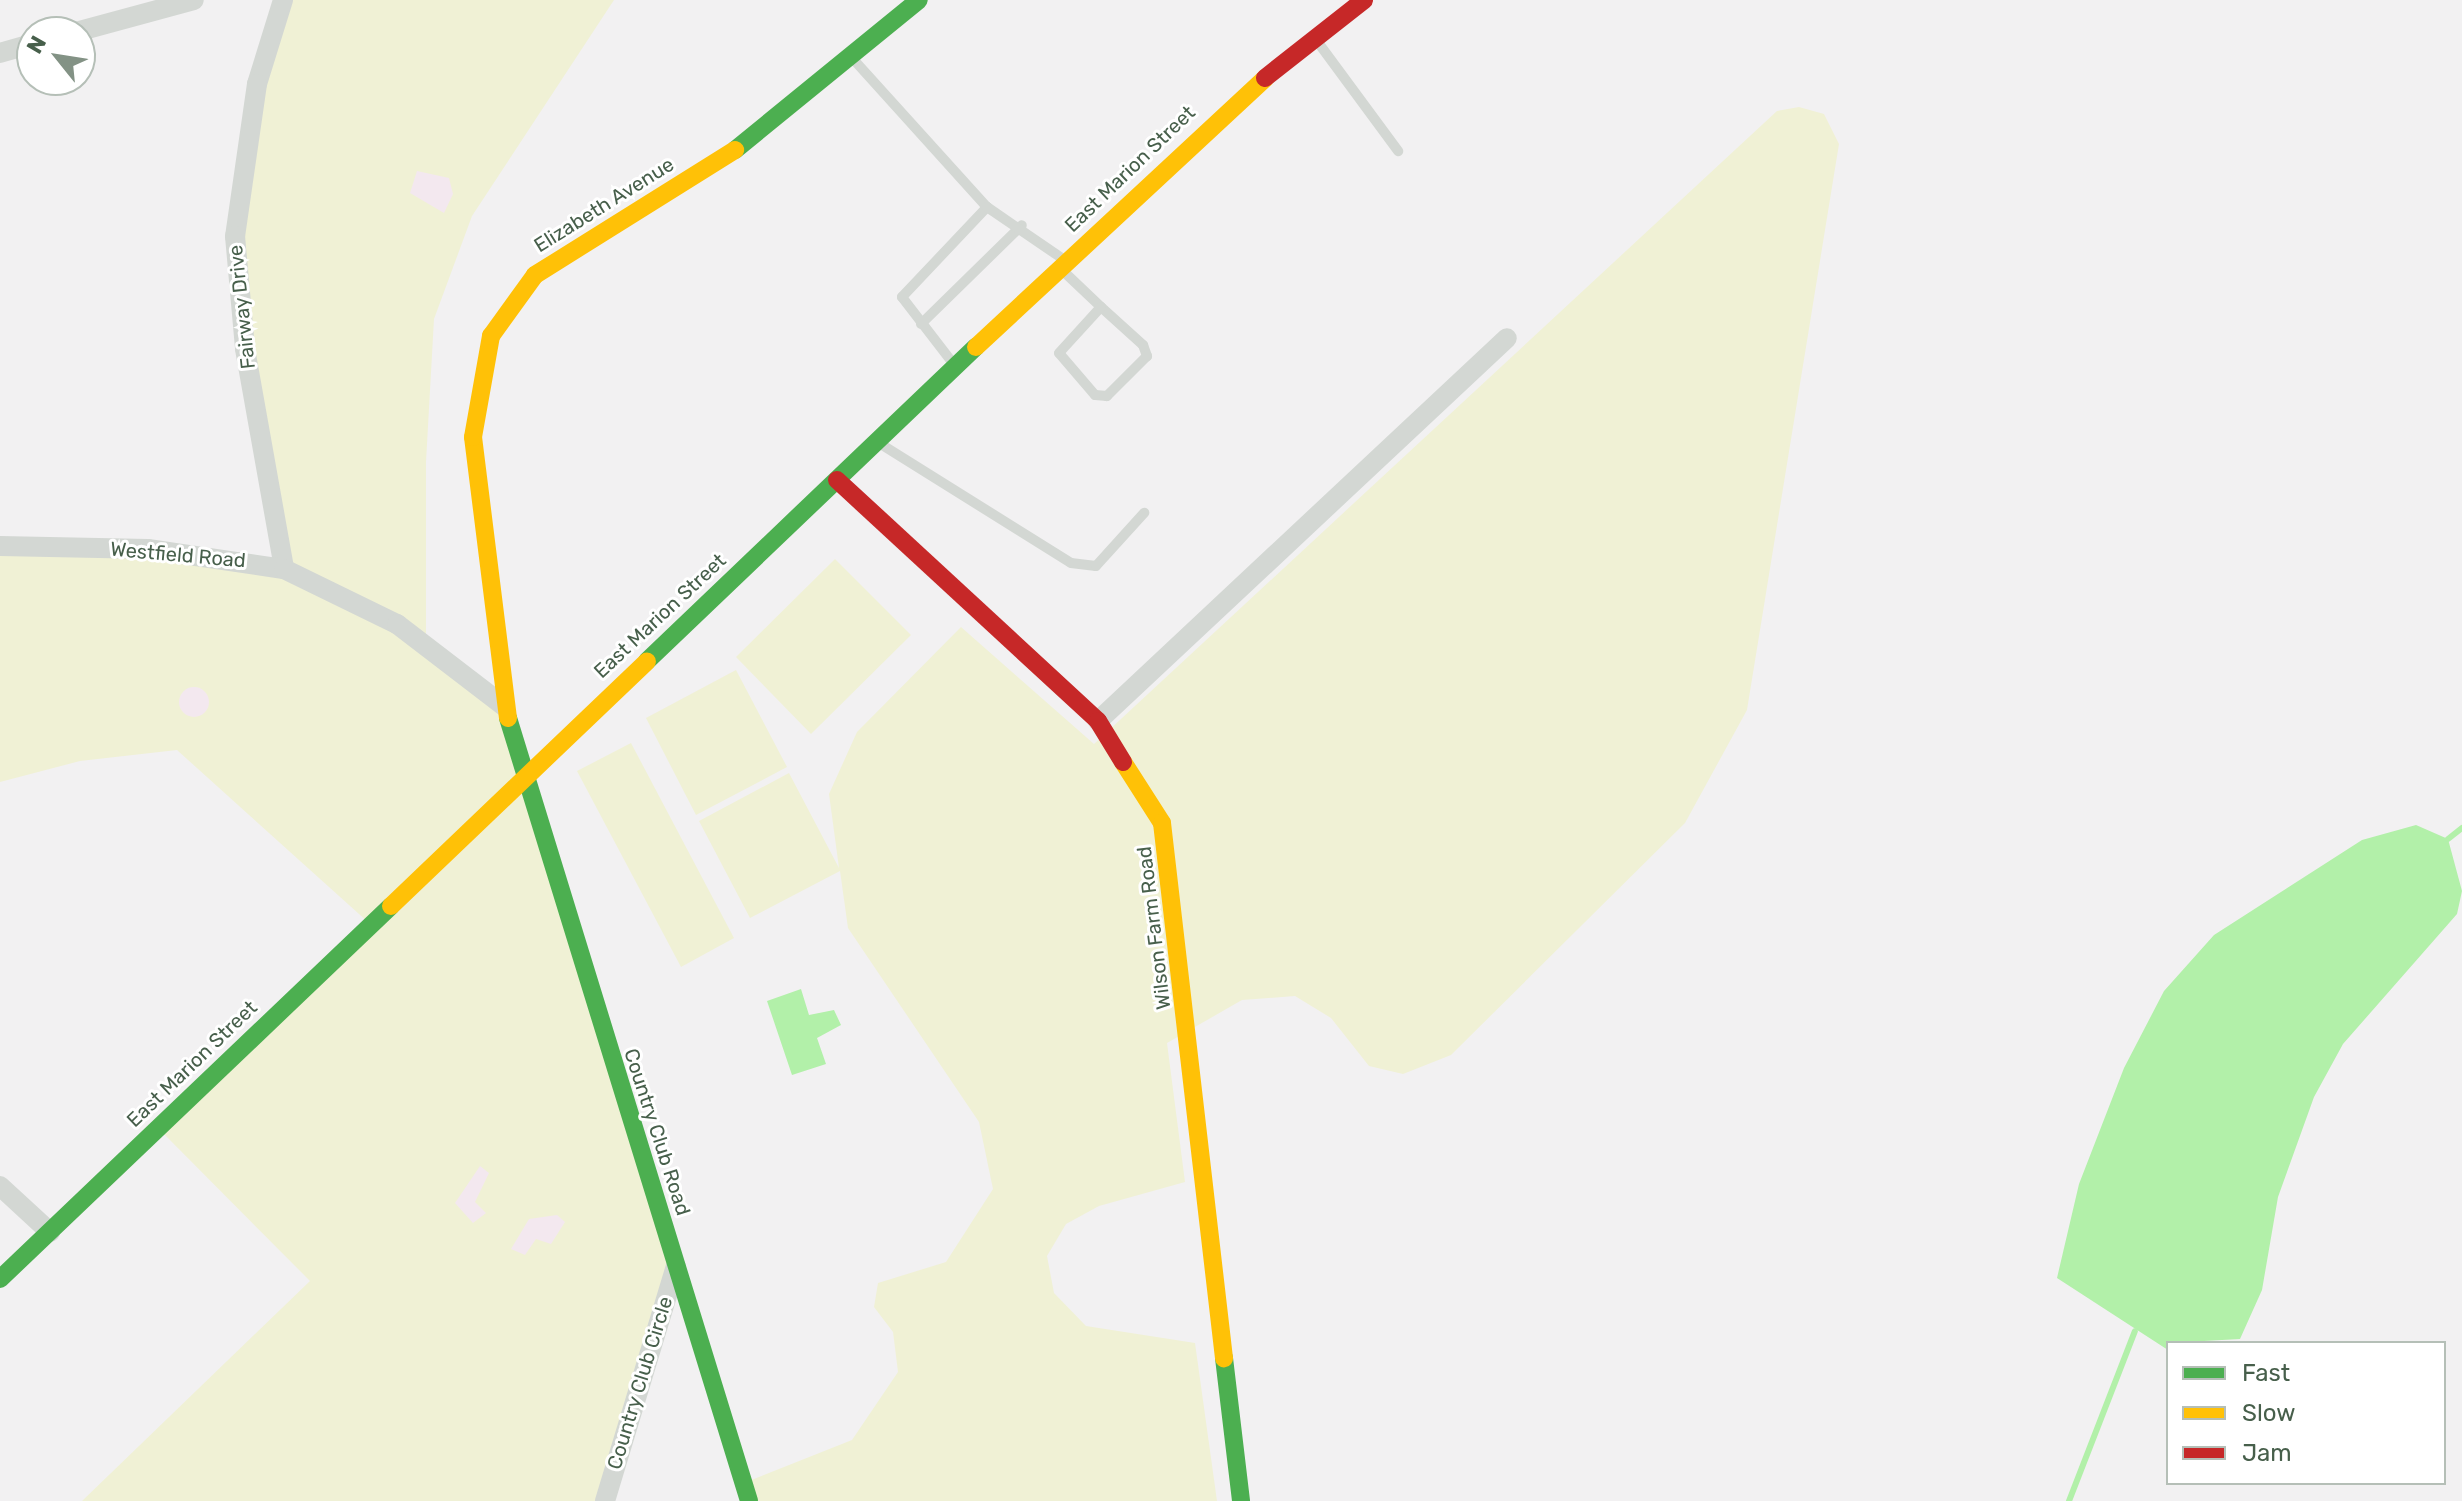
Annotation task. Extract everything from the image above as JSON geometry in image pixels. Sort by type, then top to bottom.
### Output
[{"type":"street","points":[[96,27],[194,0]]},
{"type":"street","name":"Fairway Drive","points":[[283,0],[257,84],[235,236],[245,349],[284,569]]},
{"type":"street","name":"Elizabeth Avenue","points":[[521,777],[505,707],[473,437],[491,336],[514,297],[547,266],[759,135],[854,60],[919,0]]},
{"type":"street","name":"East Marion Street","points":[[0,1279],[521,777],[1235,99],[1364,0]]},
{"type":"street","points":[[1098,721],[1507,338]]},
{"type":"street","name":"Wilson Farm Road","points":[[837,480],[1098,721],[1142,782],[1169,851],[1241,1501]]},
{"type":"street","name":"Westfield Road","points":[[0,546],[148,549],[284,569],[397,624],[505,707]]},
{"type":"street","name":"Country Club Road","points":[[521,777],[749,1501]]},
{"type":"street","points":[[0,1186],[50,1232]]},
{"type":"street","name":"Country Club Circle","points":[[605,1501],[676,1266]]},
{"type":"lane","points":[[1314,36],[1398,151]]},
{"type":"lane","points":[[854,60],[987,207],[1022,225],[1062,265],[1147,356],[1107,396],[1095,395],[1059,353],[1101,307]]},
{"type":"lane","points":[[956,366],[904,305],[906,288],[987,207]]},
{"type":"lane","points":[[921,324],[1022,225]]},
{"type":"lane","points":[[877,442],[1071,563],[1096,566],[1144,513]]},
{"type":"shaded area","points":[[283,0],[614,0],[472,216],[434,319],[426,462],[426,647],[505,707],[676,1266],[605,1501],[82,1501],[310,1281],[158,1128],[369,923],[177,750],[80,761],[0,782],[0,546],[283,569],[235,236]]},
{"type":"shaded area","points":[[1799,107],[1824,114],[1839,144],[1747,710],[1685,823],[1451,1055],[1403,1074],[1369,1066],[1331,1018],[1295,996],[1242,1000],[1167,1043],[1185,1182],[1099,1206],[1066,1224],[1047,1256],[1054,1293],[1086,1326],[1195,1343],[1217,1501],[755,1501],[749,1481],[852,1440],[898,1372],[893,1332],[874,1307],[878,1283],[946,1262],[993,1189],[979,1122],[848,928],[840,871],[750,918],[699,821],[789,773],[839,868],[829,794],[857,732],[961,627],[1094,744],[1777,111]]},
{"type":"shaded area","points":[[835,559],[911,635],[811,734],[736,657]]},
{"type":"shaded area","points":[[736,670],[787,767],[696,815],[646,718]]},
{"type":"shaded area","points":[[631,743],[734,938],[681,967],[577,771]]},
{"type":"shaded area","points":[[2416,825],[2448,839],[2462,891],[2457,914],[2343,1044],[2314,1097],[2278,1197],[2262,1290],[2240,1339],[2166,1341],[2166,1349],[2057,1278],[2079,1184],[2124,1068],[2164,991],[2214,935],[2362,840]]},
{"type":"shaded area","points":[[801,989],[809,1015],[834,1010],[841,1025],[817,1038],[826,1064],[792,1075],[767,1001]]},
{"type":"sand","points":[[417,171],[449,178],[453,194],[444,213],[410,193]]},
{"type":"sand","points":[[194,687],[205,691],[209,702],[205,713],[194,717],[183,713],[179,702],[183,691]]},
{"type":"sand","points":[[480,1166],[489,1173],[475,1202],[486,1213],[473,1223],[455,1203]]},
{"type":"sand","points":[[557,1215],[565,1222],[551,1244],[536,1239],[525,1255],[511,1249],[529,1219]]},
{"type":"waterway","points":[[2448,839],[2462,828]]},
{"type":"waterway","points":[[2069,1501],[2135,1331]]},
{"type":"traffic: fast","points":[[735,150],[919,0]]},
{"type":"traffic: fast","points":[[647,661],[976,347]]},
{"type":"traffic: fast","points":[[508,718],[749,1501]]},
{"type":"traffic: fast","points":[[0,1279],[391,906]]},
{"type":"traffic: fast","points":[[1224,1358],[1241,1501]]},
{"type":"traffic: slow","points":[[976,347],[1265,78]]},
{"type":"traffic: slow","points":[[508,718],[473,437],[491,336],[535,275],[735,150]]},
{"type":"traffic: slow","points":[[391,906],[647,661]]},
{"type":"traffic: slow","points":[[1123,762],[1162,823],[1224,1358]]},
{"type":"traffic: jam","points":[[1265,78],[1364,0]]},
{"type":"traffic: jam","points":[[837,480],[1098,721],[1123,762]]}]
